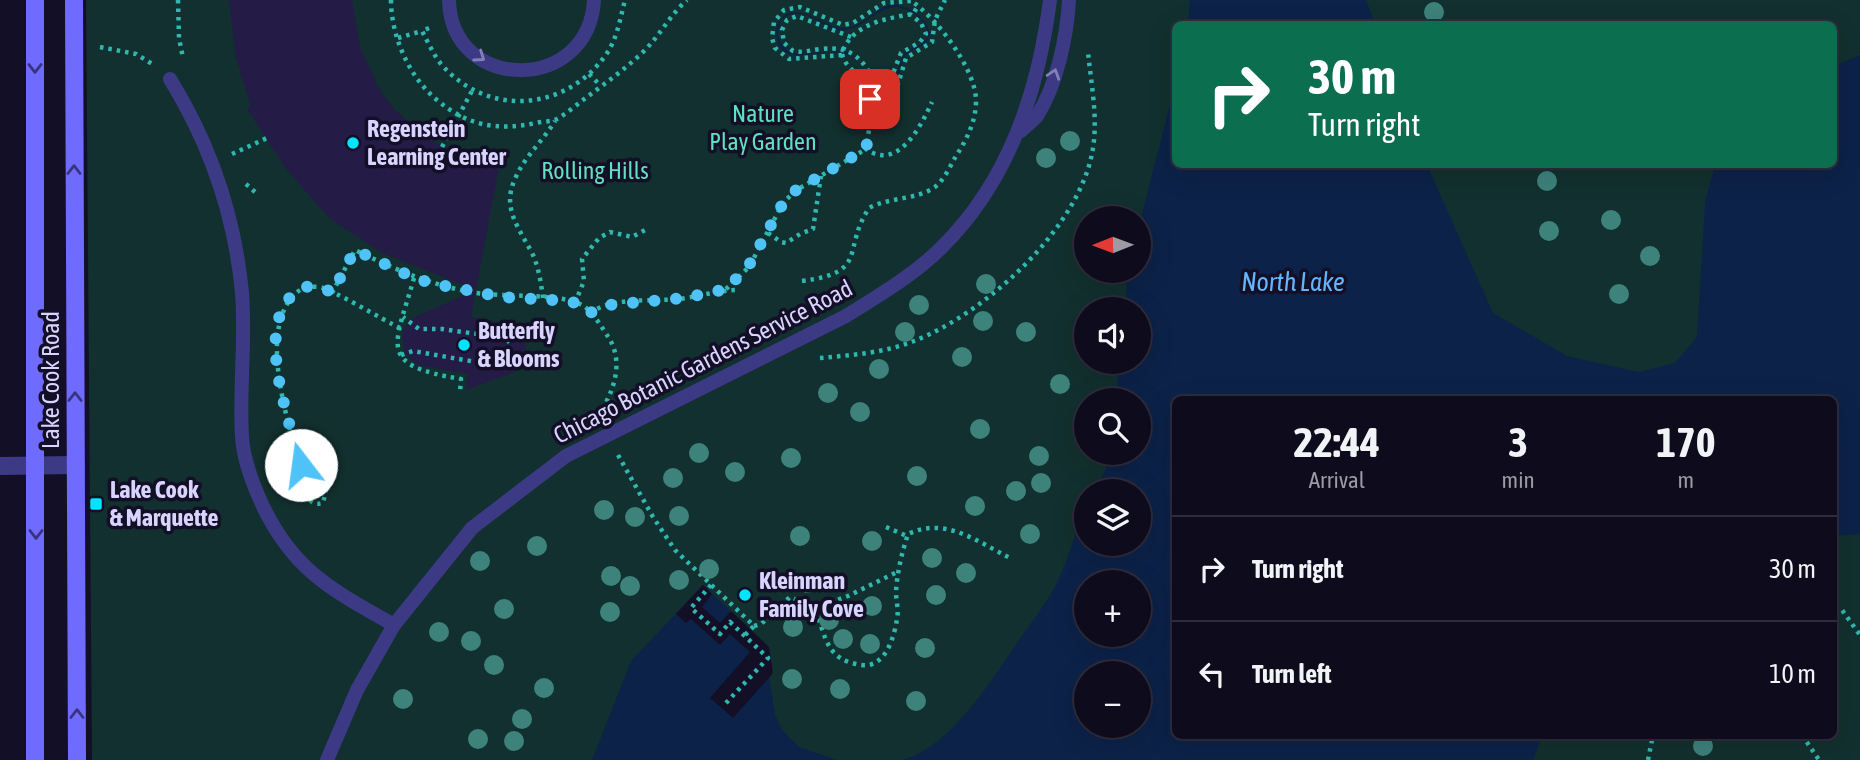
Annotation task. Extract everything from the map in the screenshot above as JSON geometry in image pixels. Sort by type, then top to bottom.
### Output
[{"type":"main road","name":"Lake Cook Road","points":[[34,0],[35,760]]},
{"type":"main road","name":"Lake Cook Road","points":[[74,0],[77,760]]},
{"type":"street","points":[[0,466],[76,466]]},
{"type":"lane","points":[[449,0],[449,12],[457,34],[472,54],[494,66],[519,72],[543,68],[566,57],[583,38],[593,15],[594,0]]},
{"type":"lane","name":"Chicago Botanic Gardens Service Road","points":[[327,760],[357,690],[394,625],[472,527],[566,456],[846,316],[889,289],[940,249],[980,204],[1020,132],[1040,66],[1050,0]]},
{"type":"lane","name":"Chicago Botanic Gardens Service Road","points":[[1020,132],[1036,117],[1049,88],[1060,55],[1069,0]]},
{"type":"lane","points":[[170,79],[193,116],[212,164],[225,201],[237,254],[243,322],[242,438],[247,466],[257,493],[282,542],[298,562],[344,597],[394,625]]},
{"type":"lane","points":[[193,116],[194,99]]},
{"type":"path","points":[[178,0],[179,38],[194,99]]},
{"type":"path","points":[[391,0],[398,38],[422,31]]},
{"type":"path","points":[[777,29],[784,43],[793,51],[843,52],[857,56],[879,89],[886,91],[901,53],[932,42],[935,20],[945,0]]},
{"type":"path","points":[[802,281],[832,275],[848,264],[854,254],[862,219],[869,208],[933,189],[941,181],[969,134],[975,110],[974,86],[950,40],[935,20],[911,1],[884,3],[853,23],[843,25],[808,9],[792,8],[778,15],[775,48],[789,59],[843,52]]},
{"type":"path","points":[[913,14],[918,6]]},
{"type":"path","points":[[843,52],[851,37],[884,18],[913,14]]},
{"type":"path","points":[[870,99],[887,100],[895,94],[906,58],[925,38],[921,23],[913,14]]},
{"type":"path","points":[[777,29],[797,16],[851,37]]},
{"type":"path","points":[[74,48],[103,47],[136,54],[170,79]]},
{"type":"path","points":[[843,52],[870,99],[872,113],[866,149]]},
{"type":"path","points":[[589,74],[601,86]]},
{"type":"path","points":[[442,147],[473,89]]},
{"type":"path","points":[[866,149],[882,156],[898,151],[911,138],[932,102]]},
{"type":"path","points":[[543,298],[537,265],[513,222],[509,207],[513,181],[521,166],[556,120]]},
{"type":"path","points":[[212,164],[267,138]]},
{"type":"path","points":[[726,289],[748,267],[783,203],[795,191],[866,149]]},
{"type":"path","points":[[768,233],[786,243],[813,229],[821,175]]},
{"type":"path","points":[[575,303],[585,274],[582,259],[599,238],[610,232],[632,237],[647,229]]},
{"type":"path","points":[[332,293],[355,250],[414,278],[470,292],[575,303],[590,313],[611,342],[616,356],[615,381],[602,416]]},
{"type":"path","points":[[377,261],[382,253]]},
{"type":"path","points":[[414,278],[400,328],[398,345],[401,355],[413,368],[461,379],[460,392]]},
{"type":"path","points":[[301,465],[326,490],[323,503],[316,505],[310,502],[277,369],[277,329],[281,314],[295,293],[303,288],[322,287],[400,328]]},
{"type":"path","points":[[590,313],[608,305],[684,298],[726,289],[739,290]]},
{"type":"path","points":[[401,355],[413,351],[493,365],[508,360],[511,352],[510,343],[505,338],[442,329],[419,329],[403,317]]},
{"type":"path","points":[[615,450],[675,550],[754,626]]},
{"type":"path","points":[[814,608],[823,638],[833,653],[845,661],[864,665],[876,664],[885,655],[898,618],[896,592],[907,536],[917,530],[939,526],[952,529],[1010,558]]},
{"type":"path","points":[[886,527],[907,536]]},
{"type":"path","points":[[745,635],[790,597],[814,608],[848,596],[899,570]]},
{"type":"path","points":[[711,585],[691,608],[720,634],[730,622],[768,658],[726,703]]},
{"type":"path","points":[[1837,610],[1842,610],[1860,635]]},
{"type":"path","points":[[1648,760],[1652,739]]},
{"type":"path","points":[[1805,739],[1819,760]]},
{"type":"green space","points":[[86,0],[1860,0],[1860,760],[92,760]]},
{"type":"water","points":[[1190,0],[1366,0],[1374,21],[1188,21]]},
{"type":"water","points":[[893,4],[916,13],[925,22],[930,34],[926,43],[905,55],[893,90],[886,96],[878,95],[865,73],[875,87],[885,94],[891,88],[904,53],[920,45],[928,37],[922,21],[912,13],[895,7],[887,9],[860,25],[846,30],[831,28],[803,14],[789,15],[781,20],[786,14],[802,13],[829,25],[844,28],[857,25],[880,9]]},
{"type":"water","points":[[781,20],[778,35],[782,45],[789,50],[806,54],[837,51],[847,52],[860,65],[848,55],[838,52],[801,55],[782,50],[777,41],[777,25]]},
{"type":"water","name":"North Lake","points":[[1860,55],[1860,534],[1837,536],[1837,396],[1172,396],[1172,739],[1541,739],[1533,760],[901,760],[919,754],[953,728],[983,692],[1052,592],[1074,540],[1074,556],[1151,556],[1151,479],[1101,479],[1107,465],[1151,465],[1151,388],[1117,388],[1118,374],[1151,374],[1151,297],[1126,297],[1127,284],[1152,284],[1152,206],[1144,206],[1172,97],[1172,168],[1428,168],[1493,313],[1567,356],[1639,372],[1675,363],[1697,337],[1705,203],[1714,168],[1837,168],[1837,65]]},
{"type":"water","points":[[703,585],[764,643],[775,715],[782,730],[799,747],[837,760],[592,760],[631,661]]},
{"type":"pier","points":[[703,585],[712,594],[702,607],[720,623],[731,611],[769,647],[773,673],[733,718],[710,698],[750,652],[730,634],[720,645],[691,619],[686,623],[676,614]]},
{"type":"building","name":"Regenstein Learning Center","points":[[229,0],[352,0],[360,47],[380,91],[395,110],[429,140],[474,161],[499,166],[476,290],[382,253],[329,218],[287,170],[247,109],[251,107],[236,58]]},
{"type":"building","name":"Butterfly & Blooms","points":[[476,290],[471,317],[512,325],[525,343],[526,355],[522,365],[513,373],[465,390],[468,374],[417,365],[405,353],[402,336],[405,327],[413,318]]},
{"type":"place","name":"Regenstein Learning Center","points":[[353,143]]},
{"type":"place","name":"Butterfly & Blooms","points":[[464,345]]},
{"type":"place","name":"Lake Cook & Marquette","points":[[96,504]]},
{"type":"place","name":"Kleinman Family Cove","points":[[745,595]]},
{"type":"route","points":[[301,465],[277,369],[277,329],[281,314],[295,293],[303,288],[314,287],[322,287],[332,293],[355,250],[414,278],[502,297],[568,301],[580,304],[590,313],[598,307],[608,305],[684,298],[726,289],[757,255],[783,203],[795,191],[866,149],[872,113],[870,99]]},
{"type":"park label","name":"Nature Play Garden","points":[[763,128]]},
{"type":"park label","name":"Rolling Hills","points":[[595,171]]}]
